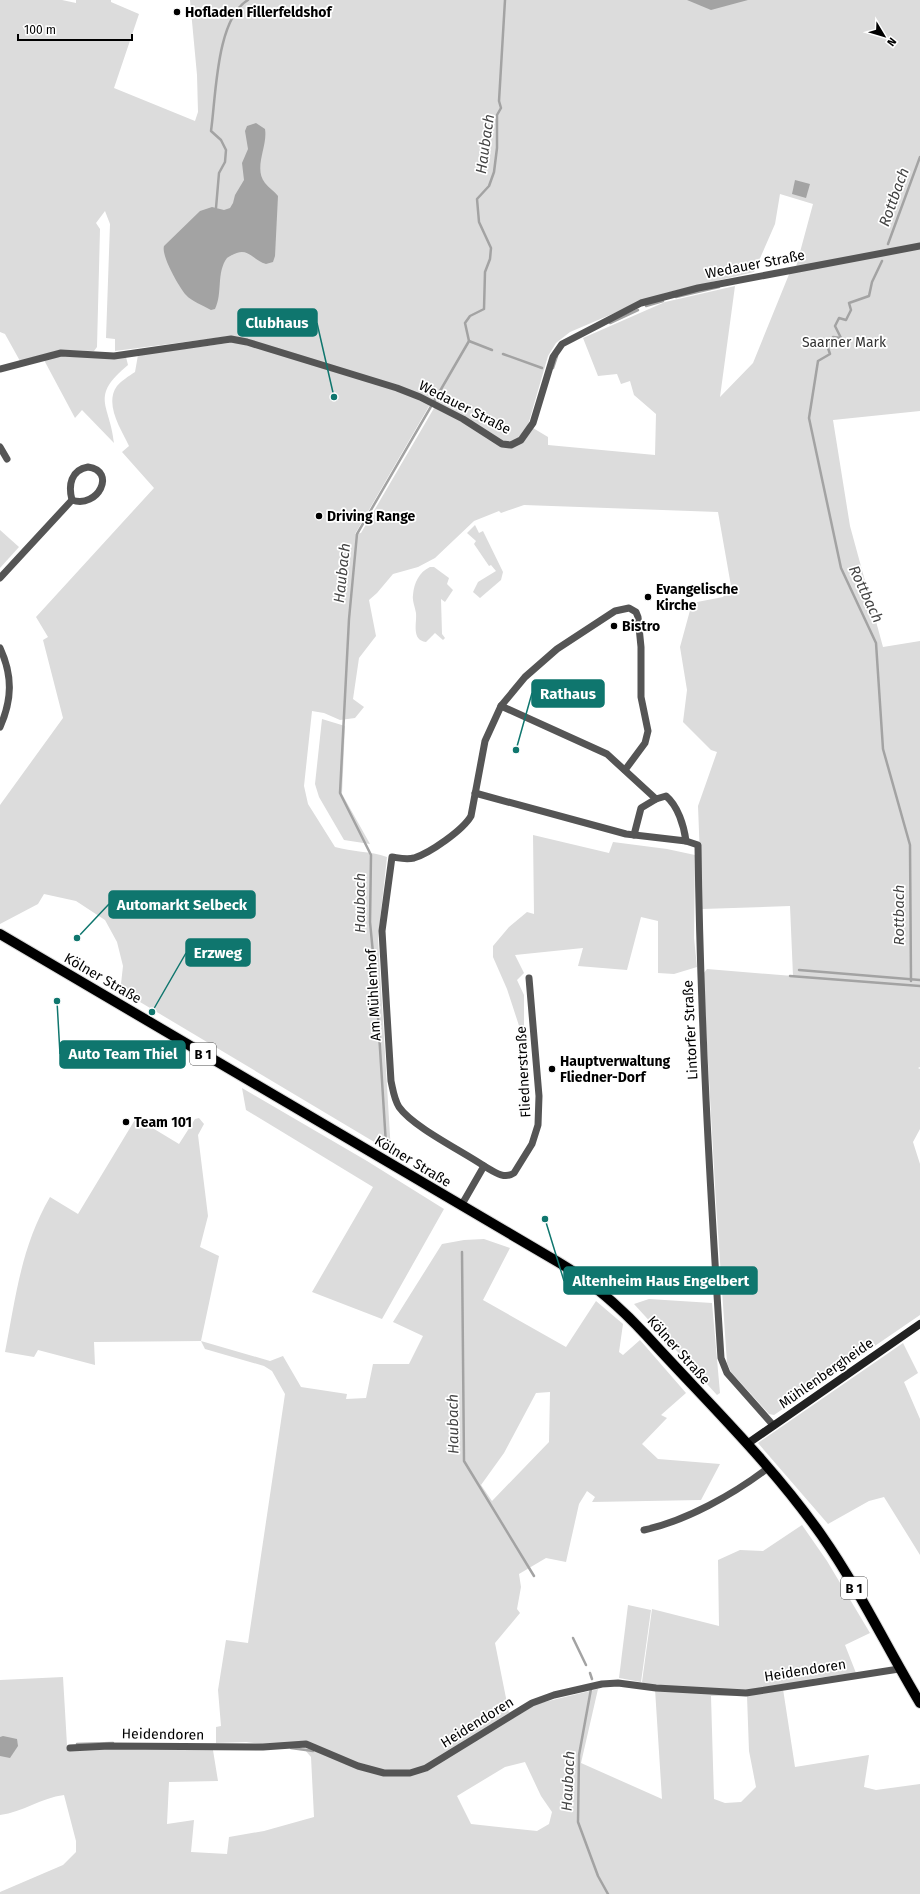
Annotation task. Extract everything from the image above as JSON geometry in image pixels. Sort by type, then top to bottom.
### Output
[{"type":"main road","name":"Kölner Straße","points":[[0,934],[573,1271],[606,1295],[623,1310],[747,1444],[822,1536],[840,1564],[899,1669],[920,1703]]},
{"type":"street","name":"Wedauer Straße","points":[[0,369],[61,353],[114,356],[232,339],[247,342],[397,388],[463,419],[502,444],[511,445],[522,440],[533,423],[553,357],[562,344],[634,307],[698,288],[920,246]]},
{"type":"street","points":[[0,447],[7,459]]},
{"type":"street","points":[[88,467],[94,468],[101,474],[103,479],[101,489],[92,498],[82,502],[72,500],[69,486],[70,481],[80,470],[88,467]]},
{"type":"street","points":[[0,578],[72,500]]},
{"type":"street","name":"Am Mühlenhof","points":[[484,1166],[419,1125],[404,1113],[394,1098],[391,1081],[382,931],[392,857],[405,859],[414,858],[466,825],[471,816],[485,741],[501,706],[525,677],[557,649],[590,626],[622,608],[632,609],[638,617],[642,647],[642,697],[648,731],[645,743],[625,770]]},
{"type":"street","points":[[0,648],[8,671],[10,693],[0,728]]},
{"type":"street","points":[[501,706],[551,730],[607,754],[656,799]]},
{"type":"street","points":[[475,793],[634,835],[686,841],[684,827],[671,800],[666,796],[656,799],[641,808],[634,835]]},
{"type":"street","name":"Lintorfer Straße","points":[[686,841],[698,846],[700,964],[721,1358],[727,1373],[773,1425]]},
{"type":"street","name":"Fliednerstraße","points":[[484,1166],[503,1176],[510,1176],[514,1173],[532,1144],[538,1125],[539,1096],[530,978]]},
{"type":"street","points":[[461,1206],[484,1166]]},
{"type":"street","name":"Mühlenbergheide","points":[[747,1444],[920,1324]]},
{"type":"street","points":[[644,1530],[664,1526],[729,1495],[768,1468]]},
{"type":"street","name":"Heidendoren","points":[[70,1748],[109,1746],[263,1747],[306,1744],[365,1768],[384,1773],[410,1773],[426,1768],[532,1703],[554,1695],[602,1684],[618,1683],[663,1689],[746,1693],[899,1669]]},
{"type":"green space","name":"Saarner Mark","points":[[0,0],[62,0],[76,3],[76,0],[111,0],[111,2],[139,14],[114,88],[195,121],[198,112],[197,75],[190,0],[920,0],[920,411],[833,420],[850,526],[883,647],[920,641],[920,1067],[918,1068],[920,1069],[920,1129],[913,1142],[920,1164],[920,1315],[774,1415],[769,1414],[731,1372],[727,1363],[703,974],[707,969],[793,976],[790,906],[702,909],[698,806],[717,752],[711,750],[683,722],[687,690],[680,647],[692,603],[723,597],[731,586],[718,512],[524,505],[501,513],[499,511],[474,521],[435,558],[418,567],[393,574],[369,600],[376,636],[359,658],[353,699],[364,707],[355,718],[340,720],[324,713],[312,711],[304,786],[308,804],[335,847],[387,857],[378,938],[391,1152],[140,1002],[120,993],[123,966],[117,942],[105,920],[76,901],[44,894],[38,904],[0,924],[0,805],[63,718],[43,640],[48,637],[36,617],[154,488],[122,452],[129,446],[115,416],[112,401],[113,393],[119,384],[135,372],[138,355],[229,343],[231,336],[115,351],[115,339],[106,338],[110,224],[105,211],[96,223],[100,229],[97,347],[94,351],[60,350],[20,361],[5,334],[0,332]],"holes":[[[780,194],[813,204],[796,267],[792,267],[753,363],[720,397],[735,286],[665,302],[583,338],[598,376],[617,374],[621,384],[630,381],[634,395],[656,414],[655,455],[548,445],[548,437],[528,425],[548,356],[556,343],[570,332],[665,293],[754,272],[775,224]],[[432,401],[437,403],[361,533],[355,534]]]},
{"type":"green space","points":[[59,356],[126,357],[128,365],[116,376],[105,393],[106,410],[114,443],[82,410],[75,418],[44,360]]},
{"type":"green space","points":[[475,525],[479,533],[483,531],[503,572],[501,580],[480,598],[473,592],[478,582],[496,571],[491,565],[489,566],[474,544],[476,541],[467,533]]},
{"type":"green space","points":[[0,530],[19,547],[0,568]]},
{"type":"green space","points":[[434,567],[449,578],[447,584],[453,590],[445,602],[441,599],[442,634],[445,638],[443,640],[435,633],[426,642],[421,641],[417,635],[416,613],[413,597],[418,578],[426,569]]},
{"type":"green space","points":[[322,719],[345,726],[342,794],[370,844],[344,840],[319,797],[315,784]]},
{"type":"green space","points":[[533,835],[609,853],[613,842],[667,849],[695,855],[694,938],[697,967],[674,974],[658,973],[658,921],[641,917],[627,970],[578,966],[583,948],[515,955],[524,973],[517,980],[524,995],[524,1041],[507,989],[493,957],[493,946],[509,927],[527,912],[534,914]]},
{"type":"green space","points":[[242,1088],[367,1161],[444,1209],[382,1319],[312,1292],[373,1187],[246,1110]]},
{"type":"green space","points":[[136,1118],[179,1144],[195,1119],[199,1118],[204,1124],[198,1135],[208,1216],[200,1247],[219,1256],[201,1341],[94,1342],[95,1365],[38,1350],[34,1357],[5,1352],[16,1292],[26,1253],[32,1234],[50,1197],[78,1214]]},
{"type":"green space","points":[[484,1239],[510,1248],[483,1300],[566,1347],[596,1301],[623,1324],[619,1352],[623,1355],[640,1340],[686,1393],[661,1415],[667,1418],[642,1444],[658,1459],[720,1464],[701,1500],[592,1502],[595,1497],[587,1491],[579,1504],[566,1562],[546,1558],[519,1574],[521,1587],[517,1609],[520,1613],[495,1643],[509,1713],[514,1718],[536,1704],[598,1689],[581,1763],[662,1799],[655,1689],[642,1682],[652,1609],[719,1626],[718,1560],[740,1550],[763,1551],[802,1525],[827,1561],[870,1633],[845,1645],[856,1673],[816,1678],[783,1689],[795,1767],[869,1755],[864,1787],[876,1790],[920,1784],[920,1894],[0,1894],[0,1892],[63,1865],[76,1852],[76,1841],[64,1795],[0,1815],[0,1680],[63,1677],[67,1745],[107,1743],[212,1744],[218,1781],[169,1782],[167,1824],[194,1820],[191,1852],[227,1854],[229,1837],[264,1831],[314,1817],[311,1757],[304,1749],[246,1742],[216,1743],[216,1727],[221,1726],[218,1690],[226,1640],[248,1643],[285,1394],[272,1371],[264,1366],[205,1349],[201,1341],[270,1361],[283,1356],[301,1387],[347,1394],[346,1399],[366,1398],[373,1364],[409,1364],[423,1336],[393,1322],[442,1244],[464,1240]],"holes":[[[550,1392],[549,1442],[492,1501],[481,1485],[504,1453],[536,1393]],[[711,1696],[747,1696],[749,1751],[756,1787],[741,1802],[725,1803],[714,1799]],[[525,1762],[541,1796],[552,1812],[549,1824],[537,1831],[471,1824],[457,1796],[505,1767]]]},
{"type":"green space","points":[[649,1299],[712,1303],[720,1393],[717,1395],[634,1304]]},
{"type":"green space","points":[[903,1343],[918,1373],[904,1382],[920,1419],[920,1555],[884,1497],[869,1501],[828,1524],[758,1443]]},
{"type":"green space","points":[[628,1605],[651,1610],[641,1682],[619,1678]]},
{"type":"shaded area","points":[[687,0],[748,0],[711,10]]},
{"type":"shaded area","points":[[256,123],[265,129],[265,142],[260,171],[265,183],[278,196],[275,256],[273,262],[266,264],[244,252],[234,254],[227,258],[220,277],[217,303],[215,309],[211,310],[191,299],[183,291],[175,279],[165,257],[164,246],[200,211],[212,207],[224,210],[230,208],[235,195],[244,180],[242,163],[248,149],[245,131],[247,126]]},
{"type":"shaded area","points":[[795,180],[810,184],[806,198],[792,194]]},
{"type":"shaded area","points":[[3,1736],[17,1739],[18,1746],[10,1758],[0,1756],[0,1737]]},
{"type":"waterway","points":[[216,208],[219,173],[225,162],[226,150],[221,140],[211,131],[219,60],[229,24],[237,10],[248,0]]},
{"type":"waterway","name":"Haubach","points":[[386,1145],[376,984],[370,922],[371,855],[340,793],[349,619],[357,534],[469,341],[465,323],[470,316],[484,309],[485,272],[490,259],[491,248],[479,222],[477,199],[489,186],[494,172],[497,148],[497,115],[501,108],[499,101],[505,0]]},
{"type":"waterway","name":"Rottbach","points":[[888,244],[920,157]]},
{"type":"waterway","name":"Rottbach","points":[[882,261],[872,282],[869,296],[849,303],[851,310],[846,320],[839,318],[835,326],[841,338],[833,337],[828,348],[830,354],[818,361],[809,418],[841,568],[876,643],[883,749],[910,845],[911,981]]},
{"type":"waterway","points":[[676,297],[719,287]]},
{"type":"waterway","points":[[646,306],[663,301]]},
{"type":"waterway","points":[[610,323],[638,310]]},
{"type":"waterway","points":[[469,341],[492,350]]},
{"type":"waterway","points":[[503,354],[542,368]]},
{"type":"waterway","points":[[553,368],[557,356]]},
{"type":"waterway","points":[[799,970],[920,980]]},
{"type":"waterway","points":[[790,976],[920,986]]},
{"type":"waterway","name":"Haubach","points":[[462,1252],[464,1461],[534,1576]]},
{"type":"waterway","name":"Haubach","points":[[573,1638],[586,1665]]},
{"type":"waterway","name":"Haubach","points":[[590,1673],[592,1679]]},
{"type":"waterway","name":"Haubach","points":[[591,1689],[579,1755],[578,1822],[598,1876],[608,1894]]},
{"type":"waterway","points":[[77,1744],[113,1743]]},
{"type":"waterway","points":[[291,1748],[313,1751]]},
{"type":"place","name":"Hofladen Fillerfeldshof","points":[[177,12]]},
{"type":"place","name":"Clubhaus","points":[[334,397]]},
{"type":"place","name":"Driving Range","points":[[319,516]]},
{"type":"place","name":"Evangelische Kirche","points":[[648,597]]},
{"type":"place","name":"Bistro","points":[[614,626]]},
{"type":"place","name":"Rathaus","points":[[516,750]]},
{"type":"place","name":"Automarkt Selbeck","points":[[77,938]]},
{"type":"place","name":"Auto Team Thiel","points":[[57,1001]]},
{"type":"place","name":"Erzweg","points":[[152,1012]]},
{"type":"place","name":"Hauptverwaltung Fliedner-Dorf","points":[[552,1069]]},
{"type":"place","name":"Team 101","points":[[126,1122]]},
{"type":"place","name":"Altenheim Haus Engelbert","points":[[545,1219]]}]
